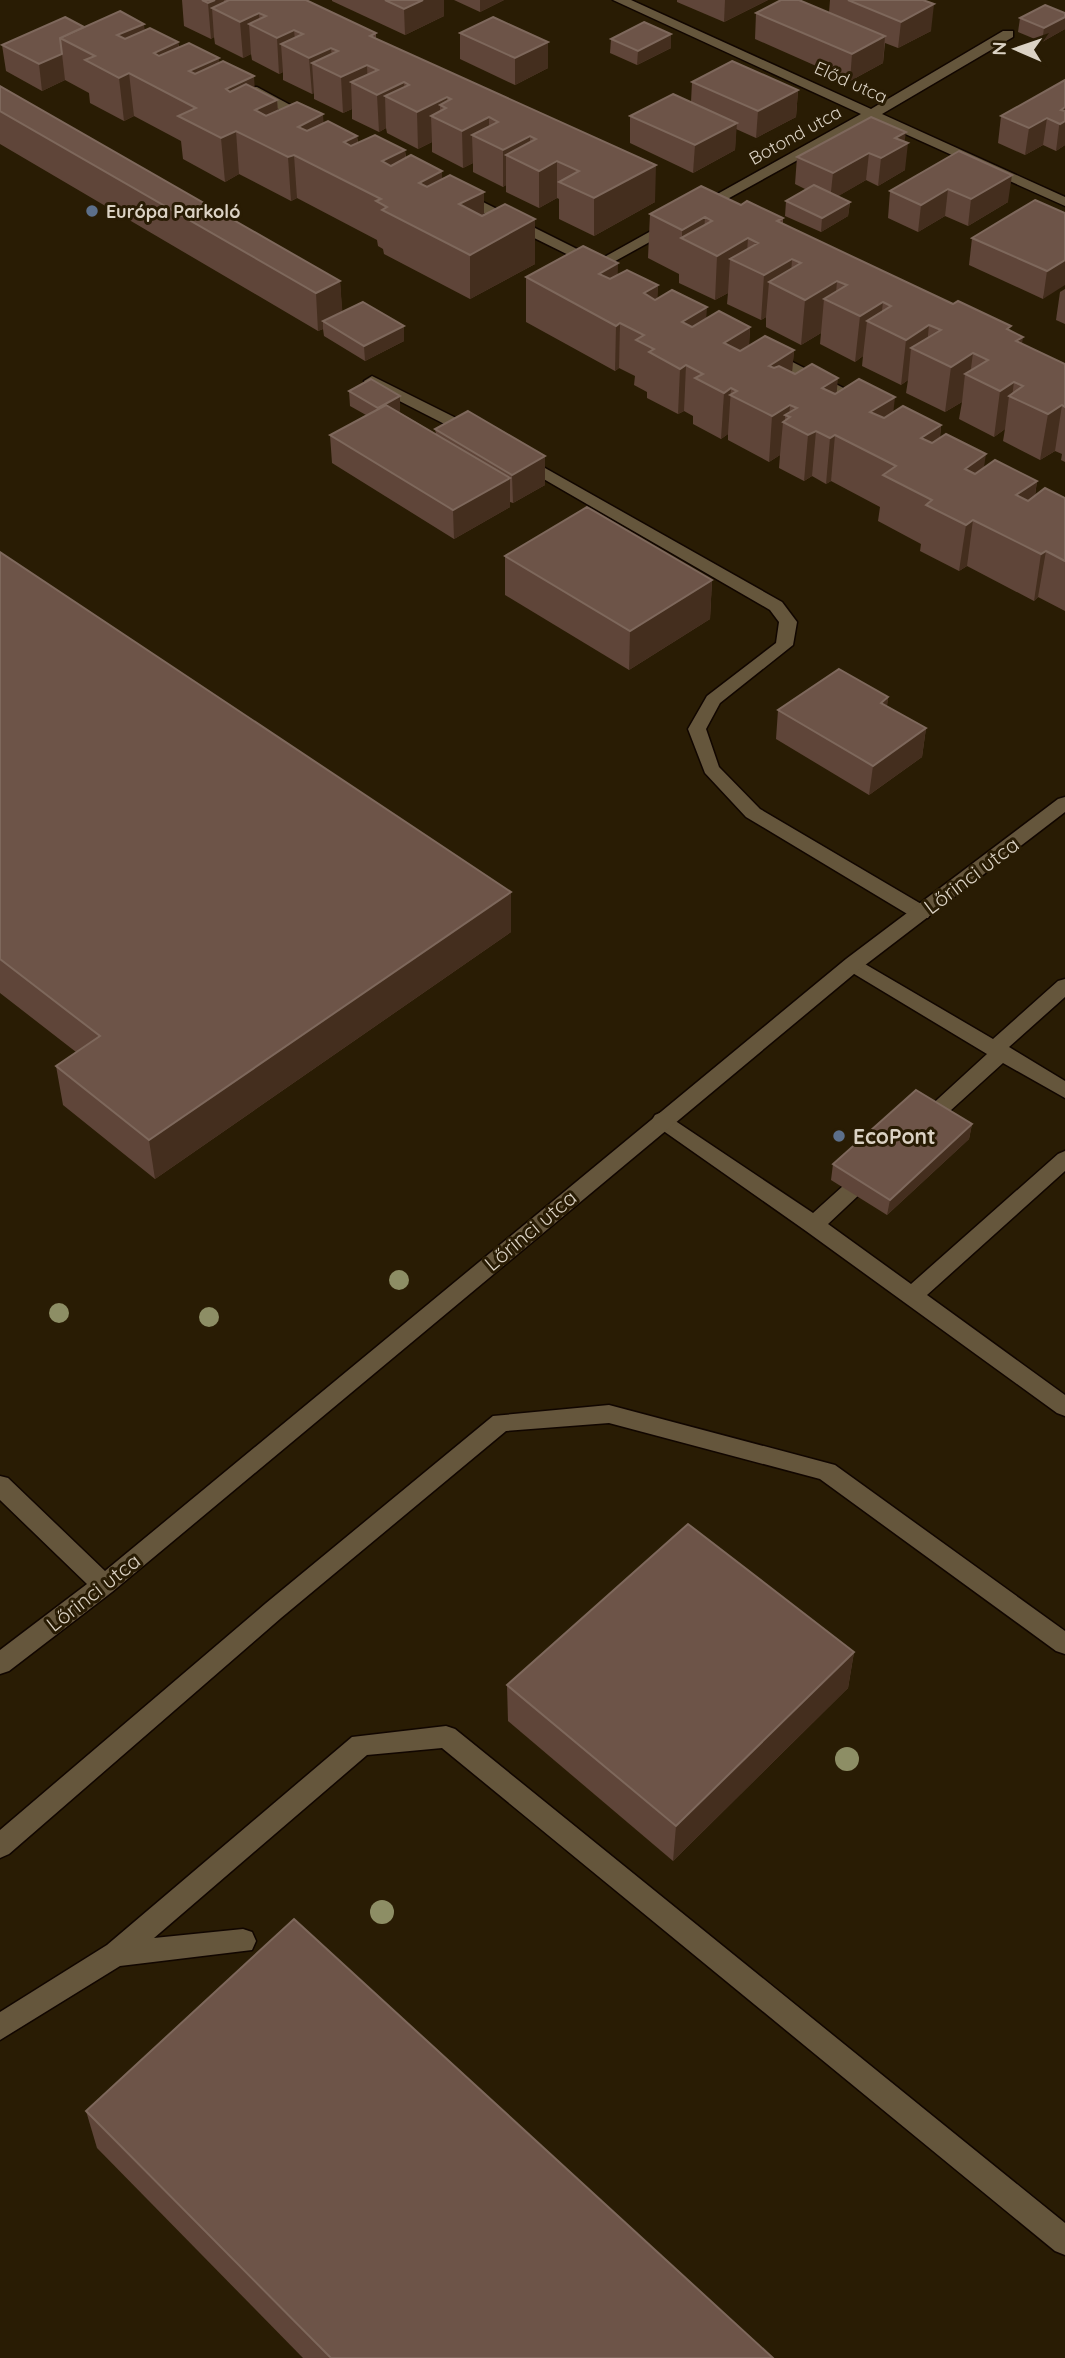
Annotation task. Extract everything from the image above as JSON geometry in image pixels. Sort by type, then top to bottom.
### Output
[{"type":"street","name":"Előd utca","points":[[620,0],[1065,202]]},
{"type":"street","name":"Botond utca","points":[[438,184],[605,269],[1008,34]]},
{"type":"street","points":[[240,84],[327,128]]},
{"type":"street","points":[[758,349],[881,414]]},
{"type":"street","points":[[372,381],[442,414],[776,606],[788,622],[784,645],[713,700],[697,729],[711,769],[753,813],[921,913]]},
{"type":"street","name":"Lőrinci utca","points":[[0,1664],[104,1585],[853,964],[1065,803]]},
{"type":"street","points":[[853,964],[1065,1091]]},
{"type":"street","points":[[903,1143],[1065,986]]},
{"type":"street","points":[[662,1120],[814,1225],[1065,1408]]},
{"type":"street","points":[[912,1296],[1065,1159]]},
{"type":"street","points":[[814,1225],[883,1161]]},
{"type":"street","points":[[0,1846],[273,1611],[501,1422],[610,1414],[827,1472],[1065,1644]]},
{"type":"street","points":[[0,1485],[104,1585]]},
{"type":"street","points":[[0,2027],[116,1954],[360,1745],[446,1737],[1065,2241]]},
{"type":"street","points":[[116,1954],[243,1941]]},
{"type":"building","points":[[229,0],[306,0],[376,33],[370,36],[656,165],[594,198],[559,182],[579,171],[557,161],[539,171],[506,155],[536,139],[530,136],[503,150],[472,135],[498,122],[489,117],[462,131],[431,116],[446,108],[440,105],[451,99],[447,97],[417,112],[385,96],[409,85],[404,82],[377,95],[351,82],[378,70],[367,65],[341,77],[312,63],[338,51],[331,48],[309,58],[281,44],[303,34],[294,30],[277,38],[249,24],[266,16],[259,13],[240,22],[212,8]]},
{"type":"building","points":[[385,0],[423,0],[404,9]]},
{"type":"building","points":[[781,0],[799,0],[885,36],[852,54],[756,13]]},
{"type":"building","points":[[848,0],[923,0],[934,4],[901,22]]},
{"type":"building","points":[[1045,5],[1065,13],[1065,17],[1044,28],[1020,18]]},
{"type":"building","points":[[120,11],[144,24],[117,35],[125,39],[150,28],[178,42],[154,53],[159,56],[189,43],[219,58],[189,71],[195,74],[223,61],[254,76],[226,89],[230,92],[246,84],[277,100],[255,110],[266,116],[297,102],[323,114],[298,127],[307,131],[328,121],[357,136],[344,142],[351,146],[375,135],[405,150],[382,161],[391,166],[411,155],[442,171],[419,183],[427,187],[450,175],[484,192],[459,204],[482,216],[505,204],[535,219],[470,255],[382,210],[387,207],[376,201],[381,199],[294,155],[288,157],[236,131],[221,138],[178,116],[196,108],[129,73],[119,78],[85,60],[95,56],[60,38]]},
{"type":"building","points":[[65,17],[84,27],[60,38],[62,54],[39,64],[2,45]]},
{"type":"building","points":[[493,17],[548,42],[515,58],[460,33]]},
{"type":"building","points":[[644,22],[671,34],[638,51],[611,39]]},
{"type":"building","points":[[732,61],[798,90],[758,111],[692,82]]},
{"type":"building","points":[[1065,80],[1065,107],[1061,110],[1065,111],[1065,121],[1060,124],[1047,118],[1029,128],[1001,116]]},
{"type":"building","points":[[0,86],[340,281],[316,293],[0,111]]},
{"type":"building","points":[[673,94],[737,123],[695,145],[630,116]]},
{"type":"building","points":[[871,117],[906,132],[895,138],[908,143],[881,158],[869,153],[833,173],[797,157]]},
{"type":"building","points":[[959,151],[1012,175],[971,199],[948,189],[921,205],[890,191]]},
{"type":"building","points":[[814,185],[850,202],[822,218],[786,201]]},
{"type":"building","points":[[701,186],[741,205],[747,201],[783,218],[777,221],[953,304],[958,301],[1011,326],[1007,329],[1023,337],[1016,341],[1065,364],[1065,407],[1062,405],[1048,414],[1009,396],[1023,386],[1014,382],[1000,391],[965,374],[988,360],[973,353],[951,367],[911,348],[941,330],[929,325],[906,340],[867,321],[891,306],[883,302],[860,316],[824,299],[847,285],[837,281],[805,300],[769,282],[801,263],[792,259],[764,275],[730,259],[758,243],[748,238],[717,256],[681,238],[712,221],[705,217],[682,230],[650,214]]},
{"type":"building","points":[[1035,200],[1065,213],[1065,260],[1047,271],[972,238]]},
{"type":"building","points":[[583,246],[618,263],[599,274],[610,279],[627,270],[658,285],[644,293],[655,300],[672,290],[707,307],[682,322],[692,327],[719,311],[750,327],[724,343],[740,351],[765,336],[794,350],[769,366],[779,366],[795,374],[812,364],[838,378],[822,388],[835,394],[859,379],[895,397],[870,412],[884,418],[903,406],[941,425],[921,438],[932,443],[946,434],[986,454],[965,469],[975,474],[995,460],[1037,481],[1016,495],[1028,501],[1045,488],[1065,498],[1065,561],[1046,551],[1041,554],[973,520],[966,525],[926,505],[932,500],[883,475],[896,466],[835,435],[830,438],[816,431],[808,435],[783,422],[790,417],[785,415],[797,408],[790,405],[772,416],[730,395],[737,391],[731,388],[724,393],[695,378],[703,374],[686,365],[680,369],[649,352],[654,349],[636,340],[644,335],[620,323],[616,326],[526,277]]},
{"type":"building","points":[[363,302],[404,326],[364,346],[323,321]]},
{"type":"building","points":[[371,379],[400,396],[378,408],[349,391]]},
{"type":"building","points":[[386,405],[510,478],[453,510],[330,435]]},
{"type":"building","points":[[468,411],[545,456],[512,475],[435,429]]},
{"type":"building","points":[[587,507],[712,580],[630,631],[505,556]]},
{"type":"building","points":[[0,552],[511,892],[149,1140],[56,1066],[100,1036],[0,959]]},
{"type":"building","points":[[839,669],[888,697],[881,703],[926,728],[873,766],[778,710]]},
{"type":"building","points":[[916,1090],[972,1124],[890,1200],[833,1164]]},
{"type":"building","points":[[688,1524],[854,1652],[676,1826],[507,1685]]},
{"type":"building","points":[[294,1919],[773,2358],[331,2358],[86,2111]]},
{"type":"place","name":"Európa Parkoló","points":[[92,211]]},
{"type":"place","name":"EcoPont","points":[[839,1136]]}]
